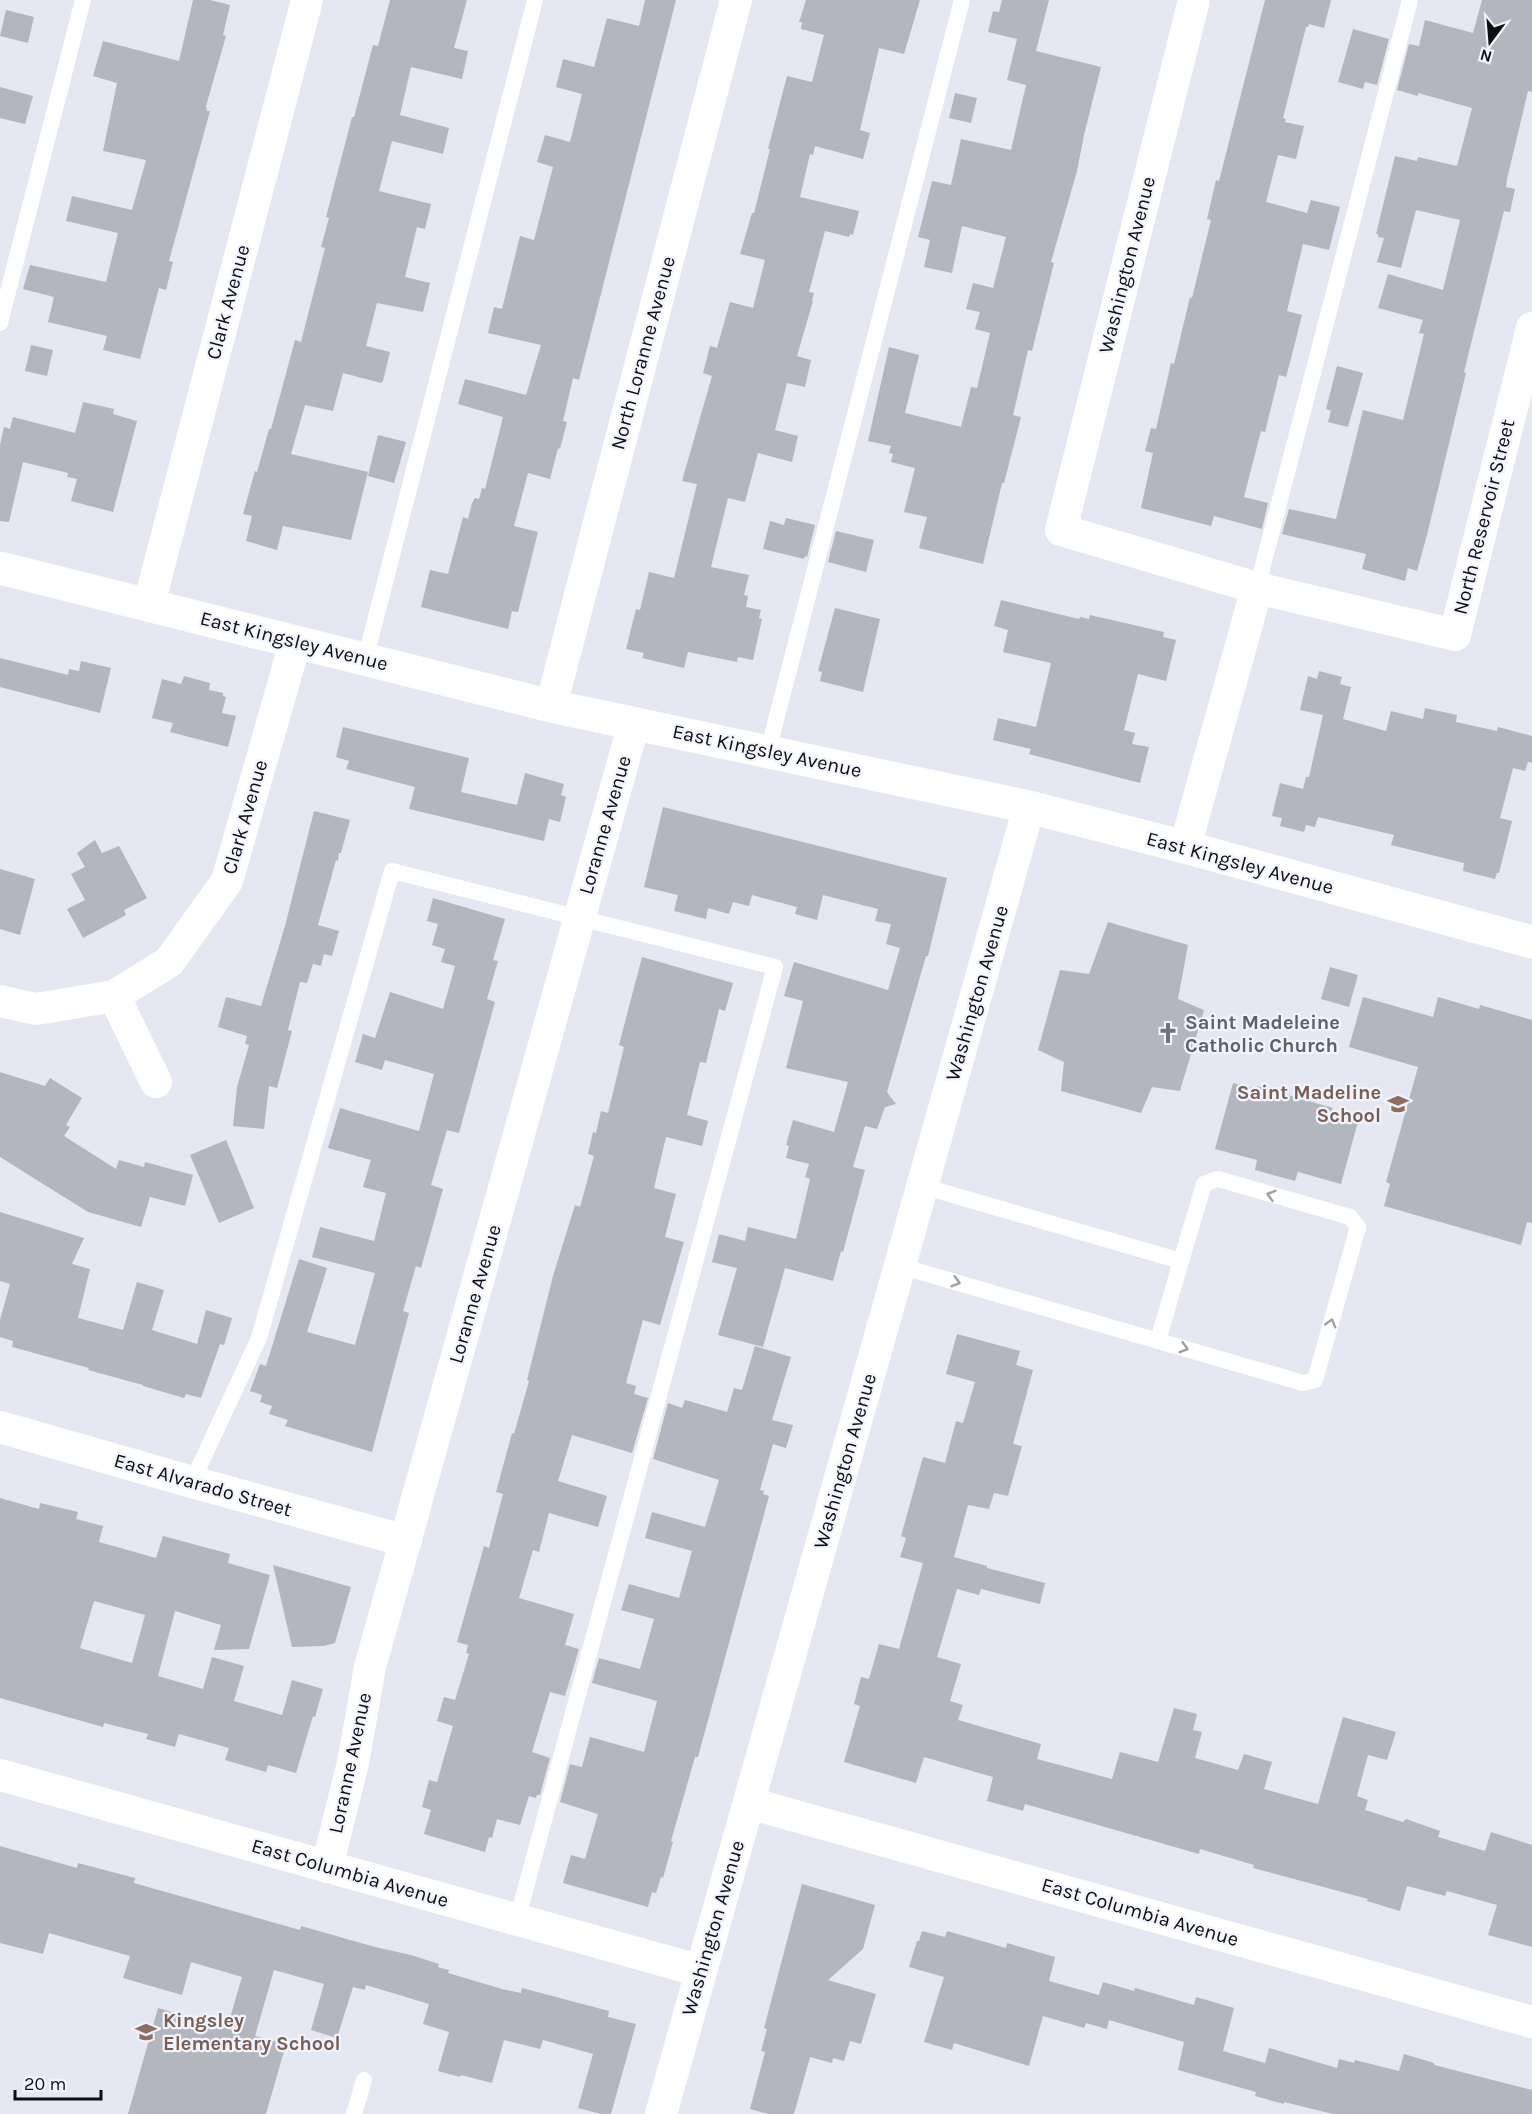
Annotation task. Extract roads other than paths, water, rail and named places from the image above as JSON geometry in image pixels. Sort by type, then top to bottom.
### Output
[{"type":"street","name":"Clark Avenue","points":[[149,604],[307,0]]},
{"type":"street","name":"North Loranne Avenue","points":[[551,706],[736,0]]},
{"type":"street","name":"Washington Avenue","points":[[1194,0],[1061,530],[1257,588]]},
{"type":"street","name":"North Reservoir Street","points":[[1257,588],[1455,635],[1532,328]]},
{"type":"street","name":"East Kingsley Avenue","points":[[0,568],[551,706],[1029,807],[1185,847],[1532,942]]},
{"type":"street","points":[[1185,847],[1257,588]]},
{"type":"street","name":"Clark Avenue","points":[[114,996],[169,963],[227,882],[295,643]]},
{"type":"street","name":"Loranne Avenue","points":[[327,1867],[353,1763],[370,1667],[634,723]]},
{"type":"street","name":"Washington Avenue","points":[[661,2114],[1029,807]]},
{"type":"street","points":[[0,1001],[36,1009],[114,996],[156,1082]]},
{"type":"street","name":"East Alvarado Street","points":[[0,1427],[406,1540]]},
{"type":"street","name":"East Columbia Avenue","points":[[0,1775],[701,1971]]},
{"type":"street","name":"East Columbia Avenue","points":[[749,1803],[1532,2022]]},
{"type":"lane","points":[[0,323],[83,0]]},
{"type":"lane","points":[[365,660],[535,0]]},
{"type":"lane","points":[[768,751],[962,0]]},
{"type":"lane","points":[[1257,588],[1410,0]]},
{"type":"lane","points":[[192,1482],[259,1338],[392,871],[775,967],[517,1920]]},
{"type":"lane","points":[[900,1266],[1158,1341],[1303,1383],[1315,1380],[1358,1227],[1350,1217],[1218,1179],[1204,1184],[1158,1341]]},
{"type":"lane","points":[[922,1186],[1181,1261]]},
{"type":"lane","points":[[354,2114],[364,2080]]},
{"type":"place","name":"Saint Madeleine Catholic Church","points":[[1168,1033]]},
{"type":"place","name":"Saint Madeline School","points":[[1398,1104]]},
{"type":"place","name":"Kingsley Elementary School","points":[[146,2032]]}]
